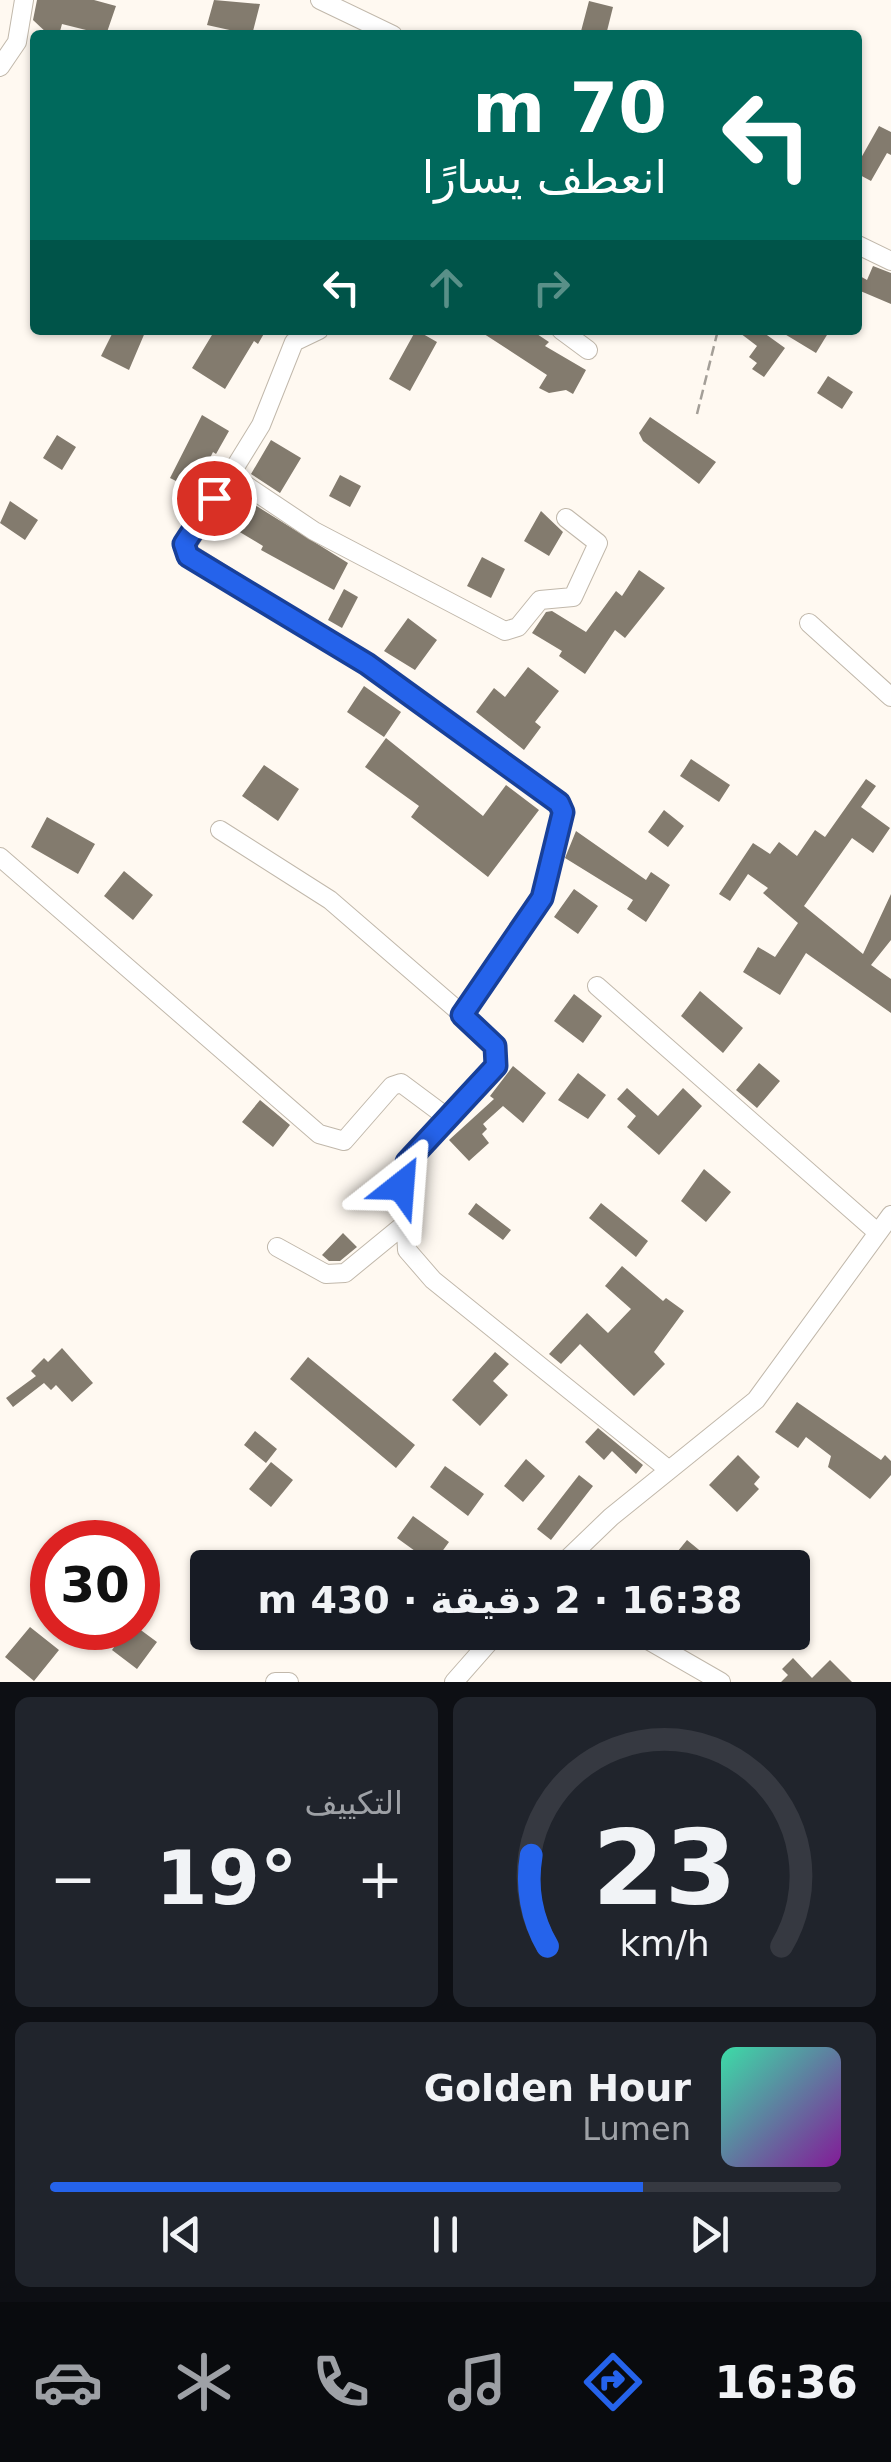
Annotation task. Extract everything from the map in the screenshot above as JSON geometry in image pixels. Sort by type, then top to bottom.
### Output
[{"type":"street","points":[[0,66],[14,50],[24,0]]},
{"type":"street","points":[[320,0],[383,30]]},
{"type":"street","points":[[862,246],[891,260]]},
{"type":"street","points":[[309,335],[294,342],[260,425],[184,544],[188,556],[367,664],[559,803],[563,812],[542,898],[462,1015]]},
{"type":"street","points":[[568,335],[588,350]]},
{"type":"street","points":[[229,474],[314,530],[505,632],[518,627],[540,600],[573,597],[598,543],[566,518]]},
{"type":"street","points":[[808,624],[891,697]]},
{"type":"street","points":[[220,830],[330,900],[495,1046],[498,1056],[479,1088],[407,1162],[401,1186],[407,1250],[434,1280],[669,1470]]},
{"type":"street","points":[[0,857],[320,1134],[344,1142],[392,1086],[401,1083],[448,1118]]},
{"type":"street","points":[[596,986],[878,1232]]},
{"type":"street","points":[[580,1550],[669,1470],[756,1400],[891,1216]]},
{"type":"street","points":[[277,1247],[326,1274],[345,1272],[406,1223]]},
{"type":"street","points":[[454,1682],[482,1650]]},
{"type":"street","points":[[665,1650],[720,1682]]},
{"type":"street","points":[[275,1682],[289,1682]]},
{"type":"path","points":[[697,414],[717,335]]},
{"type":"building","points":[[37,0],[94,0],[116,6],[108,30],[62,24],[60,30],[44,30],[33,20]]},
{"type":"building","points":[[214,0],[260,4],[253,30],[207,25]]},
{"type":"building","points":[[589,1],[613,7],[607,30],[581,30]]},
{"type":"building","points":[[879,126],[891,132],[891,155],[887,153],[871,181],[862,176],[862,156]]},
{"type":"building","points":[[873,266],[891,273],[891,304],[862,292],[862,277],[867,280]]},
{"type":"building","points":[[112,335],[144,335],[129,370],[101,356]]},
{"type":"building","points":[[212,335],[263,335],[258,344],[254,341],[225,389],[192,368]]},
{"type":"building","points":[[413,335],[425,335],[437,342],[410,391],[389,379]]},
{"type":"building","points":[[486,335],[538,335],[549,342],[545,346],[586,370],[573,394],[566,390],[549,393],[539,388],[547,375]]},
{"type":"building","points":[[743,335],[767,335],[785,348],[764,377],[752,369],[757,363],[749,357],[757,346]]},
{"type":"building","points":[[786,335],[827,335],[816,353]]},
{"type":"building","points":[[828,376],[853,392],[842,409],[817,393]]},
{"type":"building","points":[[202,415],[229,431],[216,454],[213,452],[194,490],[170,478]]},
{"type":"building","points":[[650,417],[716,462],[699,484],[643,441],[639,433]]},
{"type":"building","points":[[57,435],[76,447],[62,470],[43,458]]},
{"type":"building","points":[[271,440],[301,458],[280,493],[251,474]]},
{"type":"building","points":[[340,475],[361,486],[350,507],[329,496]]},
{"type":"building","points":[[234,492],[348,563],[334,590],[261,550],[263,546],[218,519]]},
{"type":"building","points":[[10,501],[38,520],[25,540],[0,523]]},
{"type":"building","points":[[541,511],[563,532],[549,556],[524,541]]},
{"type":"building","points":[[482,557],[505,569],[491,598],[467,586]]},
{"type":"building","points":[[639,570],[665,588],[625,638],[615,630],[585,674],[559,656],[562,651],[532,633],[546,612],[552,611],[586,632],[616,591],[622,596]]},
{"type":"building","points":[[344,589],[358,597],[342,628],[328,620]]},
{"type":"building","points":[[408,618],[437,640],[415,670],[384,651]]},
{"type":"building","points":[[528,667],[559,691],[535,722],[541,727],[524,750],[476,712],[494,688],[505,697]]},
{"type":"building","points":[[364,686],[401,712],[384,737],[347,712]]},
{"type":"building","points":[[386,738],[483,816],[506,785],[539,810],[488,877],[411,817],[419,806],[365,767]]},
{"type":"building","points":[[691,759],[730,785],[719,802],[680,776]]},
{"type":"building","points":[[264,765],[299,789],[278,821],[242,796]]},
{"type":"building","points":[[866,779],[876,786],[861,807],[890,828],[873,853],[852,838],[804,906],[863,954],[891,894],[891,940],[871,965],[891,979],[891,1013],[806,953],[780,995],[743,972],[758,947],[775,957],[798,923],[763,893],[768,888],[748,874],[730,901],[719,894],[753,843],[770,854],[779,842],[797,856],[815,830],[825,837]]},
{"type":"building","points":[[664,810],[684,826],[668,847],[648,832]]},
{"type":"building","points":[[47,817],[95,844],[78,874],[31,847]]},
{"type":"building","points":[[576,831],[646,880],[651,872],[670,885],[646,922],[627,909],[633,900],[565,858]]},
{"type":"building","points":[[124,871],[153,895],[133,920],[104,896]]},
{"type":"building","points":[[574,889],[598,906],[578,934],[554,917]]},
{"type":"building","points":[[700,991],[743,1028],[723,1053],[681,1016]]},
{"type":"building","points":[[574,994],[602,1016],[583,1043],[554,1021]]},
{"type":"building","points":[[759,1063],[780,1081],[757,1108],[736,1090]]},
{"type":"building","points":[[513,1066],[546,1093],[523,1123],[503,1106],[483,1124],[487,1129],[482,1134],[489,1143],[469,1161],[449,1140],[494,1099],[490,1096]]},
{"type":"building","points":[[578,1073],[606,1095],[588,1119],[558,1100]]},
{"type":"building","points":[[627,1088],[658,1116],[683,1088],[702,1106],[659,1155],[627,1127],[636,1116],[617,1099]]},
{"type":"building","points":[[260,1100],[290,1125],[273,1147],[242,1122]]},
{"type":"building","points":[[704,1169],[731,1192],[706,1222],[681,1201]]},
{"type":"building","points":[[476,1203],[511,1230],[503,1240],[468,1214]]},
{"type":"building","points":[[601,1203],[648,1241],[636,1257],[589,1218]]},
{"type":"building","points":[[343,1233],[357,1247],[340,1261],[329,1261],[322,1255]]},
{"type":"building","points":[[622,1266],[663,1301],[666,1298],[684,1311],[654,1352],[665,1364],[634,1396],[580,1344],[561,1364],[549,1354],[587,1313],[608,1333],[631,1309],[605,1286]]},
{"type":"building","points":[[62,1348],[93,1383],[72,1402],[56,1385],[51,1390],[44,1383],[13,1407],[6,1398],[36,1376],[31,1371],[44,1358],[48,1362]]},
{"type":"building","points":[[495,1352],[509,1364],[493,1381],[508,1395],[480,1426],[452,1400]]},
{"type":"building","points":[[308,1357],[415,1445],[396,1468],[290,1379]]},
{"type":"building","points":[[797,1402],[881,1460],[885,1455],[891,1461],[891,1475],[870,1499],[828,1467],[831,1456],[806,1437],[798,1448],[775,1432]]},
{"type":"building","points":[[598,1428],[643,1465],[636,1474],[612,1451],[604,1460],[585,1442]]},
{"type":"building","points":[[255,1431],[277,1449],[266,1463],[244,1445]]},
{"type":"building","points":[[738,1455],[760,1477],[754,1484],[759,1489],[737,1512],[709,1485]]},
{"type":"building","points":[[526,1459],[545,1476],[523,1502],[504,1486]]},
{"type":"building","points":[[271,1462],[293,1480],[271,1507],[249,1489]]},
{"type":"building","points":[[445,1466],[484,1494],[468,1516],[430,1487]]},
{"type":"building","points":[[579,1475],[593,1486],[551,1540],[537,1529]]},
{"type":"building","points":[[413,1516],[449,1542],[443,1550],[414,1550],[397,1538]]},
{"type":"building","points":[[687,1540],[699,1550],[679,1550]]},
{"type":"building","points":[[30,1627],[30,1650],[59,1650],[34,1681],[5,1657]]},
{"type":"building","points":[[112,1650],[151,1650],[137,1669]]},
{"type":"building","points":[[793,1658],[812,1678],[830,1660],[852,1682],[781,1682],[788,1675],[782,1669]]},
{"type":"route","points":[[214,498],[184,544],[188,556],[277,606],[367,664],[559,803],[563,812],[542,898],[462,1015],[495,1046],[496,1066],[407,1162],[401,1186]]}]
